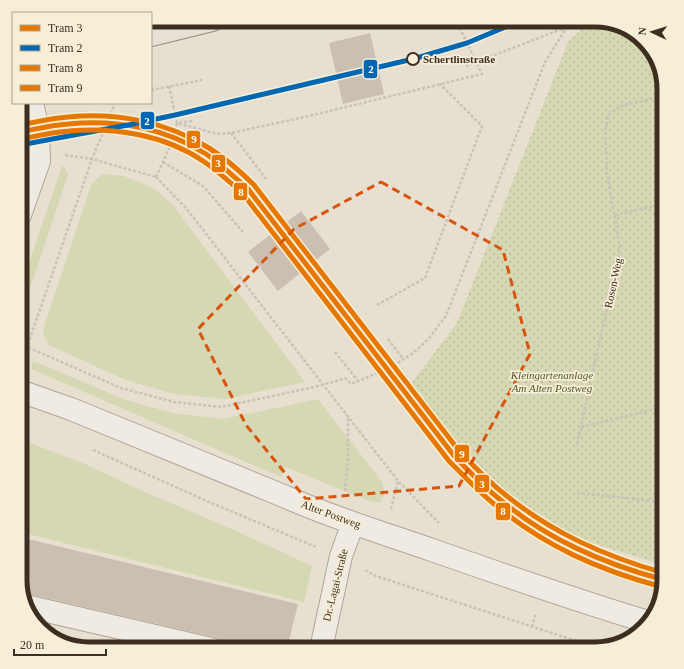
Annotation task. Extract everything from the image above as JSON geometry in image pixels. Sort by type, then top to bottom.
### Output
[{"type":"main road","points":[[152,35],[184,27]]},
{"type":"street","points":[[27,195],[39,161],[38,129],[32,104]]},
{"type":"street","name":"Alter Postweg","points":[[27,393],[71,409],[305,505],[353,523],[642,620]]},
{"type":"street","name":"Dr.-Lagai-Straße","points":[[323,642],[341,556],[353,523]]},
{"type":"street","points":[[34,608],[181,642]]},
{"type":"path","points":[[177,123],[218,134],[231,133],[309,116],[482,74],[459,27]]},
{"type":"path","points":[[466,66],[567,27]]},
{"type":"path","points":[[113,104],[114,106],[92,159],[27,347],[121,388],[174,402],[221,407],[345,378],[351,384],[358,382],[403,360],[422,346],[446,316],[545,62],[567,27]]},
{"type":"path","points":[[152,90],[202,80]]},
{"type":"path","points":[[377,306],[425,278],[482,126],[440,84]]},
{"type":"path","points":[[156,176],[174,138],[177,123],[169,86]]},
{"type":"path","name":"Rosen-Weg","points":[[577,444],[620,249],[607,172],[605,130],[609,114],[621,106],[657,98]]},
{"type":"path","points":[[177,123],[193,121]]},
{"type":"path","points":[[231,133],[267,180]]},
{"type":"path","points":[[92,159],[156,176],[186,208],[398,481]]},
{"type":"path","points":[[163,162],[203,186],[243,232]]},
{"type":"path","points":[[615,215],[657,206]]},
{"type":"path","points":[[388,339],[403,360]]},
{"type":"path","points":[[335,352],[358,382]]},
{"type":"path","points":[[581,427],[657,409]]},
{"type":"path","points":[[344,497],[348,458],[348,417]]},
{"type":"path","points":[[93,450],[209,502],[341,556],[376,576],[580,642]]},
{"type":"path","points":[[577,493],[657,501]]},
{"type":"path","points":[[532,626],[537,610]]},
{"type":"highlighted area","points":[[381,182],[503,250],[530,354],[459,486],[306,499],[246,425],[198,329],[294,229]]},
{"type":"green space","name":"Kleingartenanlage Am Alten Postweg","points":[[584,27],[600,27],[623,33],[632,39],[632,52],[645,52],[649,58],[654,69],[657,88],[657,563],[578,539],[490,482],[410,385],[457,323],[568,42]]},
{"type":"green space","points":[[62,166],[66,169],[68,175],[27,298],[27,268]]},
{"type":"green space","points":[[103,174],[124,176],[153,188],[173,205],[305,382],[225,399],[174,394],[123,379],[49,345],[43,335],[45,323],[92,183]]},
{"type":"green space","points":[[33,361],[126,400],[173,413],[223,419],[318,399],[382,482],[385,493],[381,502],[372,502],[285,467],[281,477],[31,369]]},
{"type":"green space","points":[[27,442],[85,464],[312,566],[304,602],[27,534]]},
{"type":"building","points":[[370,33],[384,94],[343,104],[329,43]]},
{"type":"building","points":[[301,211],[330,249],[278,291],[248,252]]},
{"type":"building","points":[[27,539],[298,604],[289,642],[224,642],[214,637],[29,594],[27,580]]},
{"type":"tram line","name":"2","points":[[27,144],[175,115],[413,59],[467,43],[505,27]]},
{"type":"tram line","name":"9","points":[[27,124],[68,117],[105,116],[123,118],[159,125],[176,131],[215,152],[254,185],[460,452],[486,478],[520,506],[559,531],[620,559],[657,571]]},
{"type":"tram line","name":"3","points":[[27,131],[68,124],[122,124],[140,127],[174,138],[206,154],[248,189],[455,457],[481,483],[516,512],[555,537],[576,548],[619,566],[657,578]]},
{"type":"tram line","name":"8","points":[[27,138],[69,131],[104,130],[122,132],[156,139],[172,145],[188,152],[208,165],[243,194],[449,461],[482,494],[532,532],[573,555],[616,573],[656,585]]},
{"type":"place","name":"Schertlinstraße","points":[[413,59]]}]
